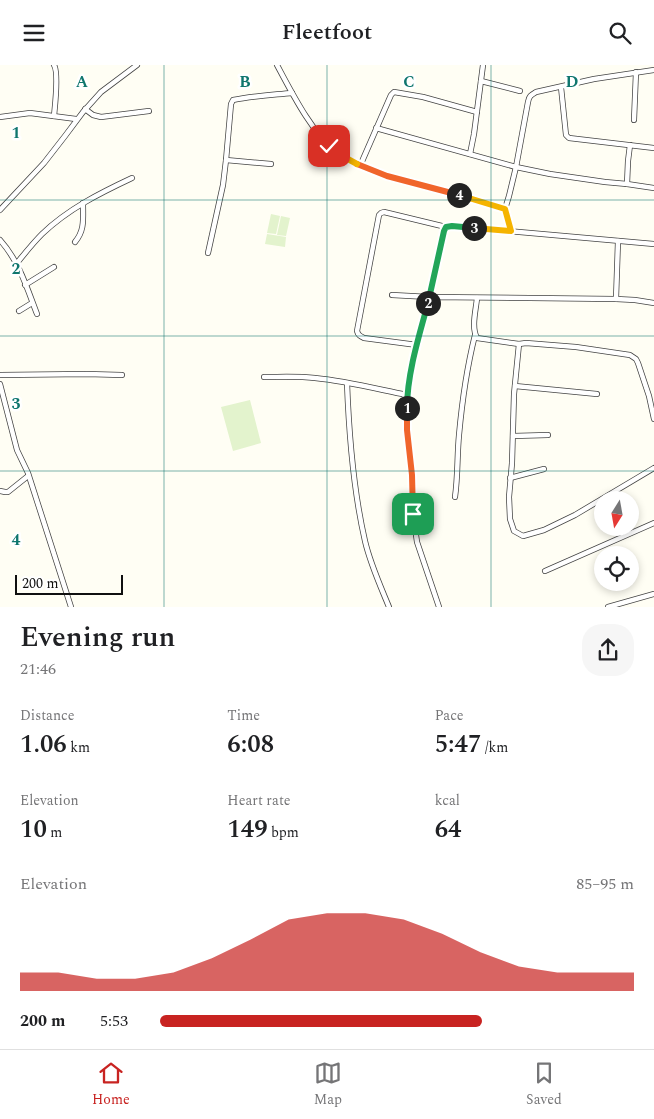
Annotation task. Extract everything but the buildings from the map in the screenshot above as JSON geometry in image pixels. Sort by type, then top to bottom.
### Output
[{"type":"street","points":[[54,65],[57,77],[54,116]]},
{"type":"street","points":[[0,210],[44,163],[85,109],[102,92],[137,65]]},
{"type":"street","points":[[277,65],[309,120],[329,146],[337,153],[360,166],[387,176],[441,189],[505,209]]},
{"type":"street","points":[[470,154],[483,65]]},
{"type":"street","points":[[511,231],[505,209],[516,167],[529,97],[536,93],[594,79],[654,70]]},
{"type":"street","points":[[634,120],[636,72]]},
{"type":"street","points":[[481,81],[520,91]]},
{"type":"street","points":[[561,87],[566,135],[569,138],[654,148]]},
{"type":"street","points":[[360,166],[394,92],[423,97],[477,111]]},
{"type":"street","points":[[208,253],[223,185],[230,108],[233,100],[292,93]]},
{"type":"street","points":[[85,109],[93,115],[101,117],[149,111]]},
{"type":"street","points":[[0,117],[30,113],[76,119]]},
{"type":"street","points":[[376,129],[516,167],[605,183],[654,188]]},
{"type":"street","points":[[627,184],[630,145]]},
{"type":"street","points":[[226,160],[271,165]]},
{"type":"street","points":[[17,263],[42,234],[60,219],[96,195],[132,178]]},
{"type":"street","points":[[75,243],[80,237],[83,228],[83,203]]},
{"type":"street","points":[[417,345],[364,338],[357,331],[379,215],[381,213],[384,212],[446,227],[654,244]]},
{"type":"street","points":[[439,607],[417,542],[407,430],[407,395],[417,345],[446,227]]},
{"type":"street","points":[[0,240],[17,263],[37,314]]},
{"type":"street","points":[[616,299],[618,241]]},
{"type":"street","points":[[25,285],[54,267]]},
{"type":"street","points":[[392,295],[616,299],[654,303]]},
{"type":"street","points":[[455,497],[459,435],[464,390],[475,335],[477,298]]},
{"type":"street","points":[[19,311],[32,303]]},
{"type":"street","points":[[475,335],[477,337],[519,344],[576,347],[630,355],[638,363],[653,407],[654,419]]},
{"type":"street","points":[[519,344],[509,497],[510,519],[516,533],[523,535],[544,530],[575,515],[654,468]]},
{"type":"street","points":[[0,375],[122,375]]},
{"type":"street","points":[[264,377],[302,377],[347,383],[407,395]]},
{"type":"street","points":[[347,383],[354,477],[365,541],[368,554],[389,607]]},
{"type":"street","points":[[0,384],[18,450],[71,607]]},
{"type":"street","points":[[515,386],[597,394]]},
{"type":"street","points":[[513,437],[548,435]]},
{"type":"street","points":[[510,478],[544,469]]},
{"type":"street","points":[[0,491],[8,492],[28,476]]},
{"type":"street","points":[[545,571],[654,523]]},
{"type":"street","points":[[608,607],[654,594]]},
{"type":"green space","points":[[271,214],[280,216],[276,234],[267,233]]},
{"type":"green space","points":[[281,216],[290,218],[286,236],[277,235]]},
{"type":"green space","points":[[267,234],[286,237],[285,247],[265,244]]},
{"type":"green space","points":[[250,400],[261,443],[233,451],[221,407]]},
{"type":"route","points":[[329,146],[346,159],[371,171],[441,189],[505,209],[511,231],[452,226],[446,227],[444,231],[407,395],[407,430],[412,475],[413,514]]}]
